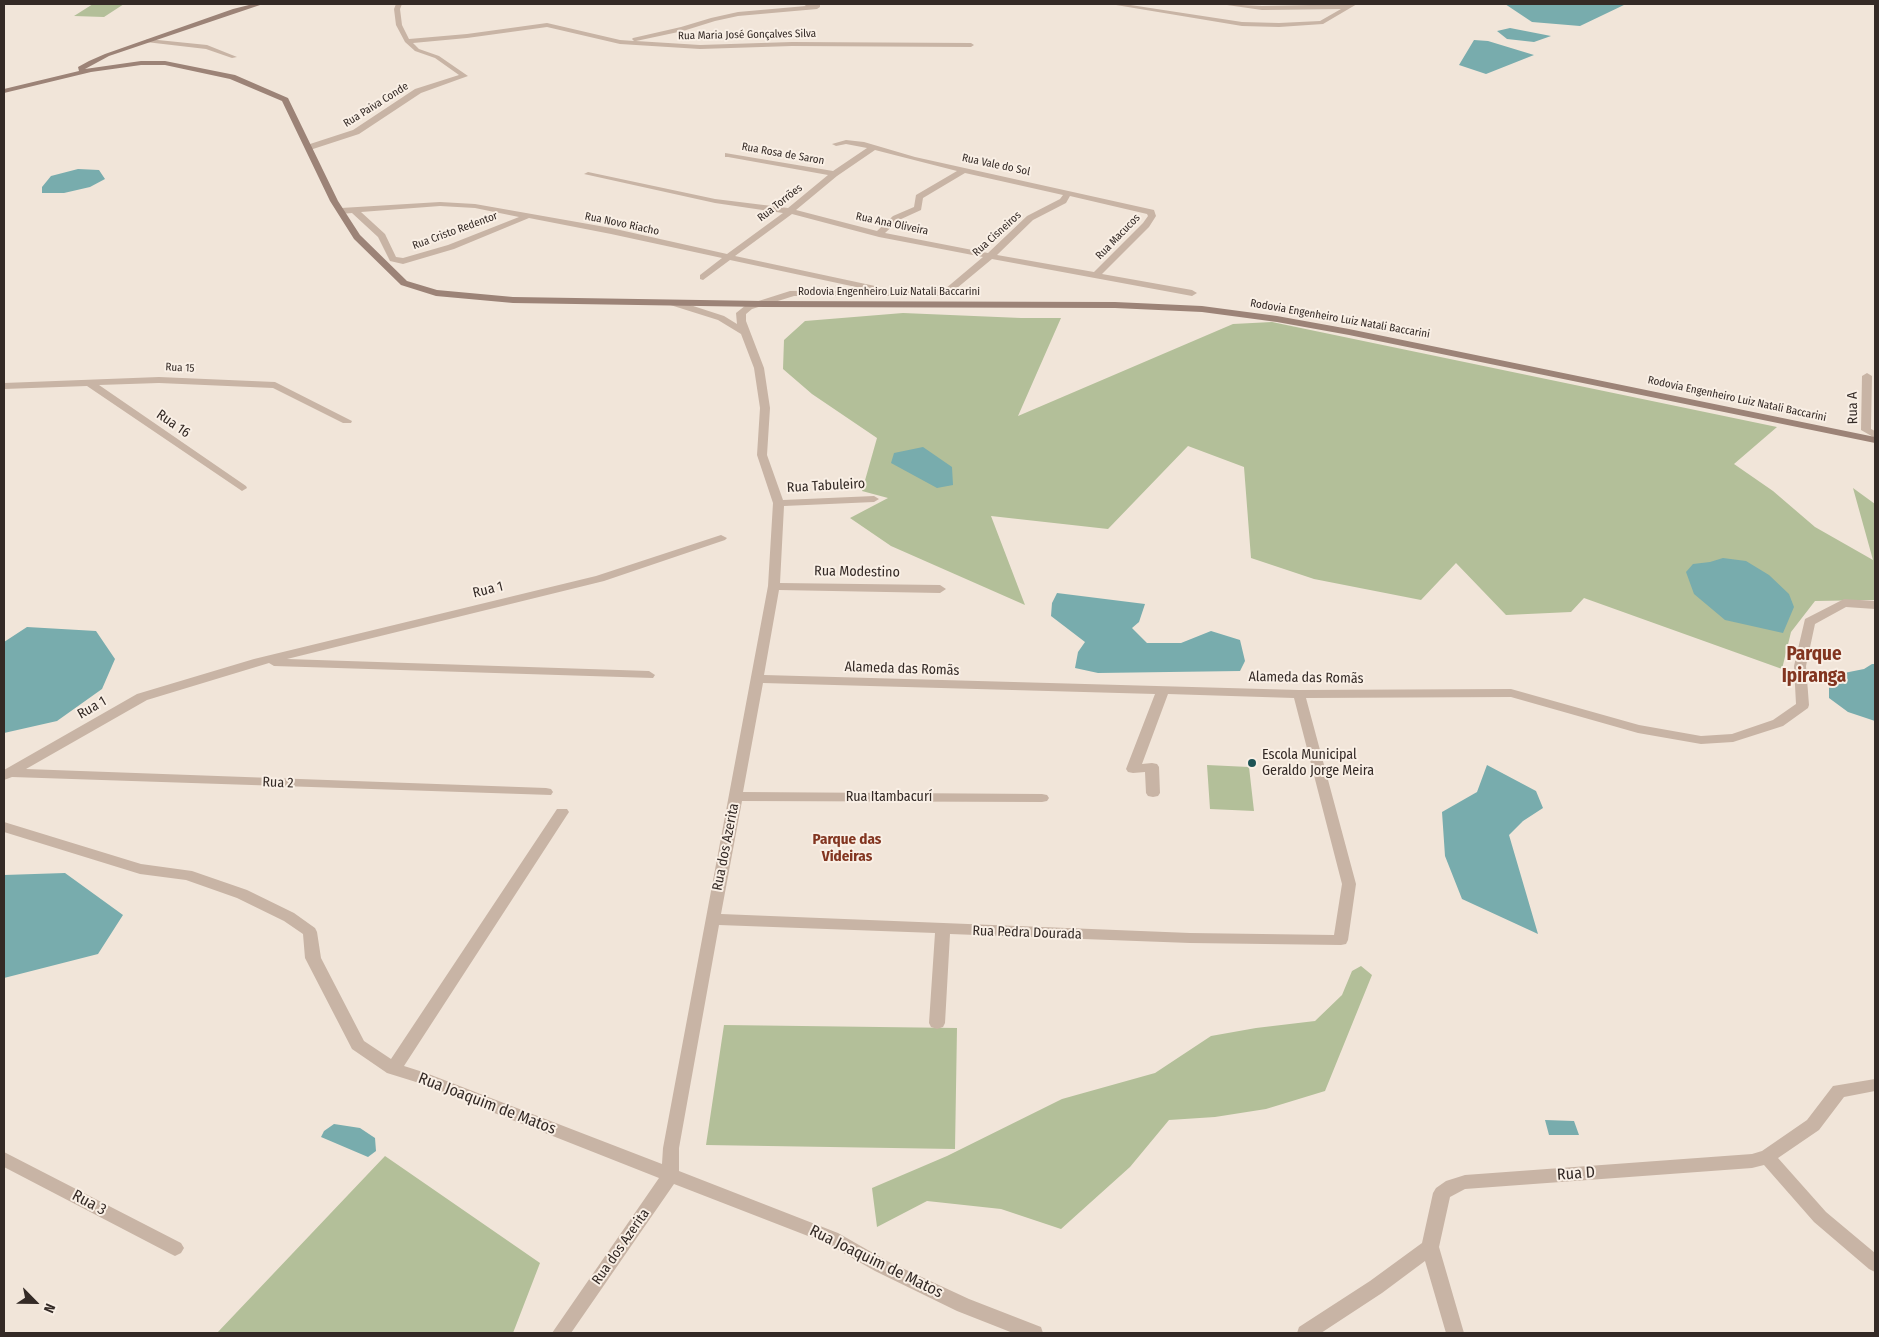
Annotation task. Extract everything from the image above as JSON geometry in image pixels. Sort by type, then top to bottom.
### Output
[{"type":"main road","points":[[76,74],[91,62],[235,10],[260,4]]},
{"type":"main road","name":"Rodovia Engenheiro Luiz Natali Baccarini","points":[[4,91],[119,65],[165,63],[232,76],[285,100],[341,211],[357,237],[404,283],[436,293],[513,300],[762,304],[1115,305],[1202,309],[1277,319],[1349,332],[1875,440]]},
{"type":"street","points":[[399,4],[397,9],[399,25],[407,41]]},
{"type":"street","points":[[620,42],[683,29],[712,19],[738,14],[813,9],[818,6],[806,4]]},
{"type":"street","points":[[1113,4],[1242,24],[1278,25],[1321,23],[1351,5]]},
{"type":"street","points":[[1223,4],[1286,8],[1351,5]]},
{"type":"street","points":[[1286,8],[1294,4]]},
{"type":"street","name":"Rua Maria José Gonçalves Silva","points":[[407,41],[467,36],[547,25],[561,26],[620,42],[700,47],[792,44],[971,45]]},
{"type":"street","points":[[148,41],[207,47],[234,57]]},
{"type":"street","name":"Rua Paiva Conde","points":[[310,147],[356,132],[418,91],[464,76],[437,57],[417,50],[407,41]]},
{"type":"street","name":"Rua Vale do Sol","points":[[836,144],[846,142],[1151,212]]},
{"type":"street","name":"Rua Torrões","points":[[703,277],[790,211],[834,174],[873,148]]},
{"type":"street","name":"Rua Rosa de Saron","points":[[728,155],[834,174]]},
{"type":"street","points":[[879,234],[896,218],[918,208],[919,197],[965,170]]},
{"type":"street","name":"Rua Ana Oliveira","points":[[588,174],[715,200],[790,211],[879,234],[1192,293]]},
{"type":"street","name":"Rua Cisneiros","points":[[897,293],[948,292],[1030,218],[1063,201],[1068,193]]},
{"type":"street","name":"Rua Novo Riacho","points":[[341,211],[440,204],[475,206],[611,232],[897,293]]},
{"type":"street","name":"Rua Cristo Redentor","points":[[355,211],[382,236],[393,259],[403,261],[451,247],[526,217]]},
{"type":"street","name":"Rua Macucos","points":[[1096,275],[1146,225],[1152,216],[1151,212]]},
{"type":"street","points":[[745,332],[741,321],[741,313],[749,307],[793,293],[897,293]]},
{"type":"street","points":[[663,302],[684,306],[721,318],[745,332]]},
{"type":"street","name":"Rua dos Azerita","points":[[561,1333],[670,1176],[671,1148],[774,586],[779,503],[762,455],[765,408],[760,368],[745,332]]},
{"type":"street","name":"Rua A","points":[[1867,376],[1866,430],[1875,435]]},
{"type":"street","name":"Rua 15","points":[[4,386],[159,380],[274,385],[347,421]]},
{"type":"street","name":"Rua 16","points":[[88,382],[242,488]]},
{"type":"street","name":"Rua Tabuleiro","points":[[779,503],[874,499]]},
{"type":"street","name":"Rua 1","points":[[7,774],[142,697],[258,662],[600,579],[721,538]]},
{"type":"street","name":"Rua Modestino","points":[[774,586],[940,589]]},
{"type":"street","name":"Alameda das Romãs","points":[[756,679],[1162,692],[1299,694],[1511,693],[1638,729],[1701,740],[1733,738],[1778,723],[1803,705],[1800,666],[1809,622],[1844,603],[1875,605]]},
{"type":"street","name":"Rua 1","points":[[258,662],[649,675]]},
{"type":"street","points":[[1153,793],[1152,767],[1133,769],[1162,692]]},
{"type":"street","name":"Rua Pedra Dourada","points":[[713,919],[944,930],[1184,938],[1341,940],[1349,884],[1299,694]]},
{"type":"street","name":"Rua 2","points":[[7,774],[546,792]]},
{"type":"street","name":"Rua Itambacurí","points":[[736,796],[1042,798]]},
{"type":"street","points":[[393,1069],[562,812]]},
{"type":"street","name":"Rua Joaquim de Matos","points":[[4,827],[140,869],[187,875],[242,894],[289,917],[310,932],[313,958],[358,1045],[393,1069],[832,1238],[881,1266],[963,1304],[1034,1333]]},
{"type":"street","points":[[937,1023],[944,930]]},
{"type":"street","points":[[1875,1085],[1839,1091],[1813,1125],[1767,1157],[1820,1217],[1875,1264]]},
{"type":"street","name":"Rua D","points":[[1430,1247],[1442,1193],[1452,1186],[1465,1182],[1752,1161],[1767,1157]]},
{"type":"street","name":"Rua 3","points":[[4,1159],[175,1248]]},
{"type":"street","points":[[1306,1333],[1376,1287],[1430,1247],[1455,1333]]},
{"type":"green space","points":[[93,4],[124,4],[104,17],[74,16]]},
{"type":"green space","points":[[903,313],[1061,318],[1018,416],[1233,324],[1272,322],[1777,427],[1734,464],[1773,491],[1815,527],[1873,560],[1853,488],[1875,504],[1875,600],[1815,601],[1791,632],[1782,669],[1584,598],[1571,612],[1506,615],[1456,563],[1421,600],[1314,579],[1251,558],[1244,467],[1188,446],[1108,529],[991,516],[1025,605],[891,546],[850,518],[888,498],[862,491],[877,438],[812,394],[783,369],[784,340],[805,321]]},
{"type":"green space","points":[[1207,765],[1249,767],[1254,811],[1210,809]]},
{"type":"green space","points":[[1361,966],[1372,975],[1325,1091],[1266,1109],[1215,1117],[1169,1120],[1130,1167],[1061,1229],[1001,1209],[927,1201],[877,1227],[872,1188],[947,1156],[1062,1099],[1155,1073],[1211,1036],[1315,1021],[1342,995],[1352,971]]},
{"type":"green space","points":[[724,1025],[957,1028],[955,1149],[706,1145]]},
{"type":"green space","points":[[385,1156],[540,1263],[513,1333],[217,1333]]},
{"type":"water","points":[[1505,4],[1626,4],[1580,26],[1532,22]]},
{"type":"water","points":[[1510,28],[1551,36],[1534,42],[1507,39],[1497,31]]},
{"type":"water","points":[[1474,40],[1488,41],[1534,55],[1486,74],[1459,65]]},
{"type":"water","points":[[78,169],[99,170],[105,179],[90,187],[64,193],[42,193],[42,187],[51,176]]},
{"type":"water","points":[[923,447],[952,467],[953,485],[937,488],[891,463],[894,453]]},
{"type":"water","points":[[1723,558],[1746,561],[1769,575],[1789,594],[1794,607],[1783,633],[1725,620],[1694,594],[1686,572],[1693,564]]},
{"type":"water","points":[[1057,593],[1145,604],[1139,622],[1132,628],[1147,643],[1181,643],[1211,631],[1240,640],[1245,661],[1240,671],[1098,673],[1075,668],[1078,652],[1085,642],[1051,616],[1052,603]]},
{"type":"water","points":[[27,627],[96,631],[115,659],[102,689],[57,721],[4,733],[4,642]]},
{"type":"water","points":[[1875,664],[1875,721],[1848,712],[1829,698],[1829,685],[1834,675],[1864,669]]},
{"type":"water","points":[[1487,765],[1536,791],[1543,808],[1523,821],[1509,835],[1538,934],[1462,899],[1445,856],[1442,812],[1477,792]]},
{"type":"water","points":[[65,873],[123,915],[98,954],[4,978],[4,875]]},
{"type":"water","points":[[1545,1120],[1574,1121],[1579,1135],[1549,1135]]},
{"type":"water","points":[[334,1124],[360,1128],[375,1138],[376,1151],[368,1157],[321,1137],[324,1131]]},
{"type":"place","name":"Escola Municipal Geraldo Jorge Meira","points":[[1252,763]]},
{"type":"district","name":"Parque Ipiranga","points":[[1814,666]]},
{"type":"district","name":"Parque das Videiras","points":[[847,848]]}]
